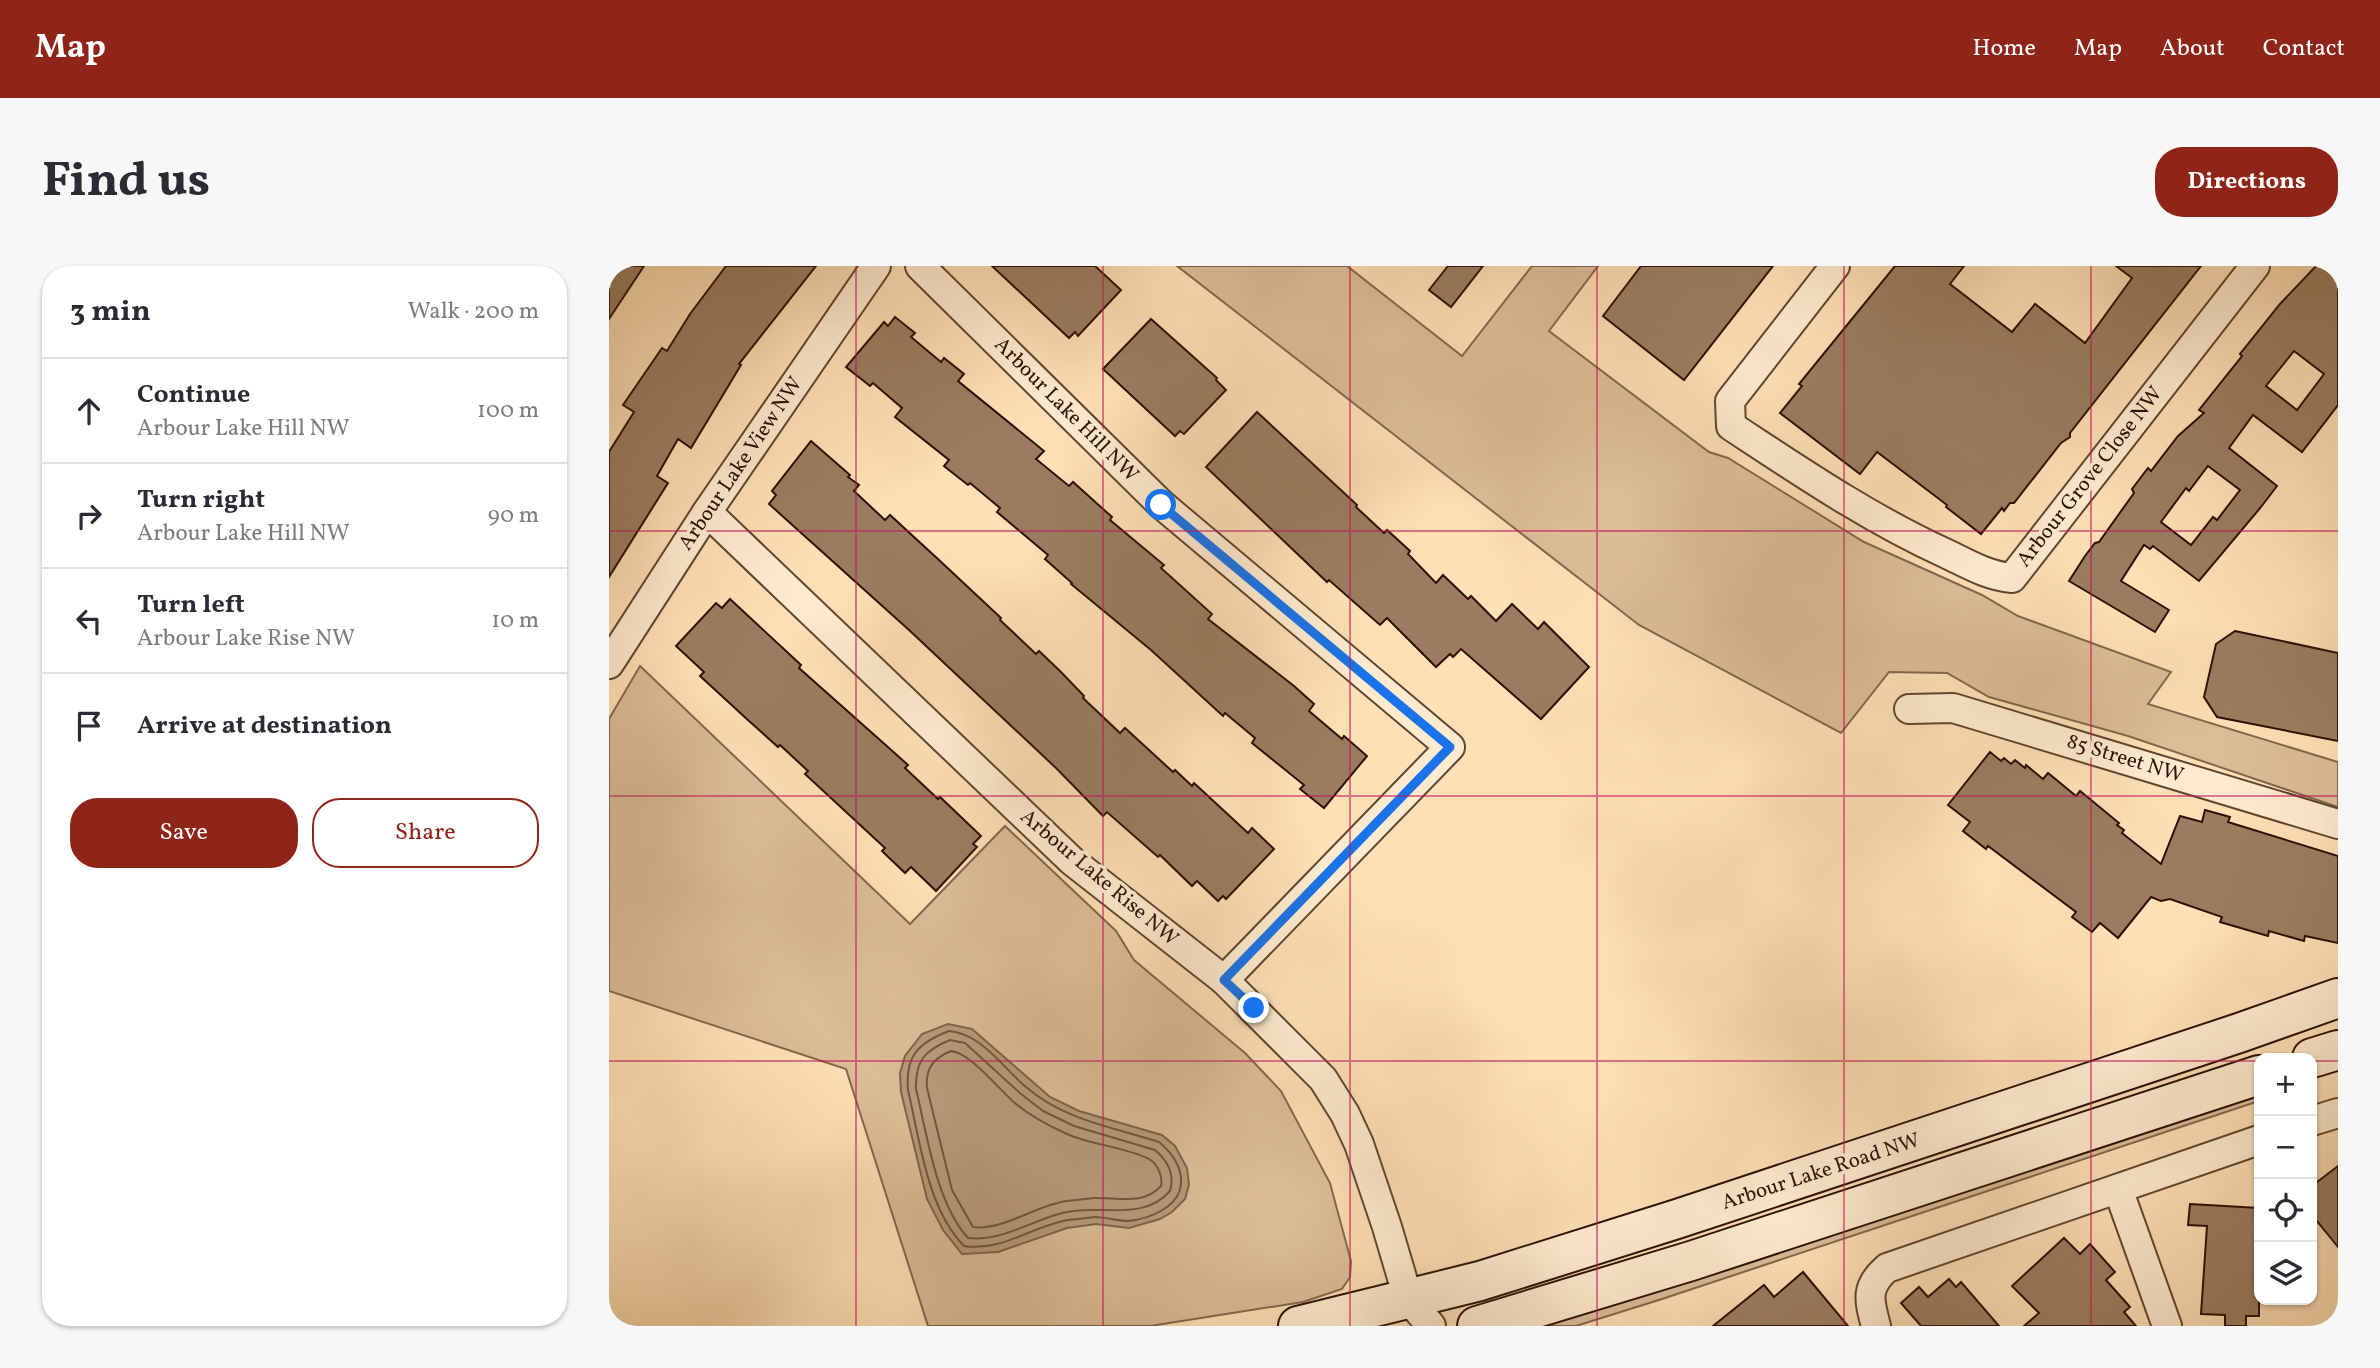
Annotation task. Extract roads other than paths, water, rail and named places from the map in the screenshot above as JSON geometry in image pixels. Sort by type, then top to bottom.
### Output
[{"type":"street","name":"Arbour Lake View NW","points":[[609,664],[707,512],[876,266]]},
{"type":"street","name":"Arbour Lake Hill NW","points":[[920,266],[1161,505],[1450,747],[1224,980]]},
{"type":"street","name":"Arbour Grove Close NW","points":[[1835,266],[1730,401],[1731,426],[1854,507],[1995,577],[2012,578],[2255,266]]},
{"type":"street","name":"Arbour Lake Rise NW","points":[[707,512],[1072,861],[1224,980],[1323,1079],[1345,1114],[1359,1144],[1415,1317]]},
{"type":"street","name":"85 Street NW","points":[[1909,709],[1953,708],[2338,824]]},
{"type":"street","name":"Arbour Lake Road NW","points":[[1298,1326],[1415,1317],[1480,1280],[1689,1215],[2338,998]]},
{"type":"street","points":[[2317,1056],[2338,1050]]},
{"type":"street","points":[[1477,1326],[1691,1261],[2254,1077]]},
{"type":"street","points":[[2317,1119],[2338,1113]]},
{"type":"street","points":[[1876,1326],[1871,1293],[1874,1279],[1887,1268],[2254,1142]]},
{"type":"street","points":[[2118,1189],[2167,1326]]},
{"type":"water","points":[[948,1024],[972,1029],[1050,1097],[1079,1111],[1162,1135],[1175,1146],[1187,1168],[1189,1185],[1185,1199],[1160,1219],[1129,1228],[1096,1224],[1067,1228],[998,1252],[962,1254],[943,1230],[927,1199],[901,1092],[900,1073],[905,1056],[922,1034]]}]
